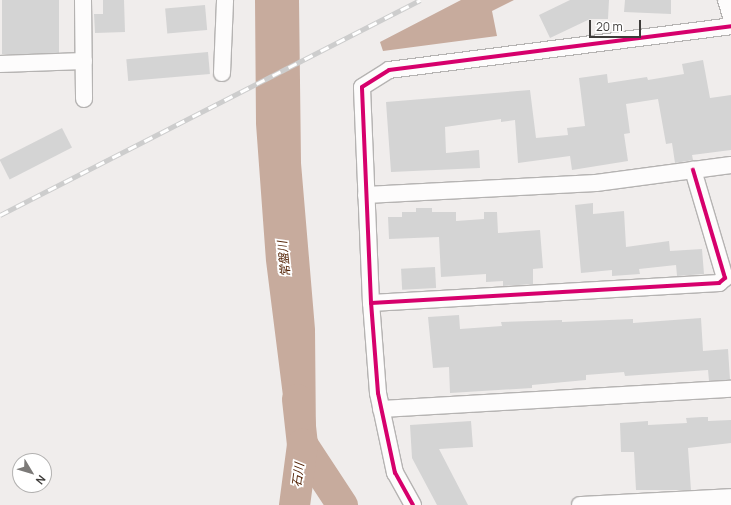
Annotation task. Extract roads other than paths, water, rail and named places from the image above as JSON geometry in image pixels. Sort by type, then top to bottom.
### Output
[{"type":"street","points":[[83,0],[84,99]]},
{"type":"street","points":[[222,73],[225,0]]},
{"type":"street","points":[[726,0],[731,16]]},
{"type":"street","points":[[413,505],[395,473],[381,409],[371,303],[362,87],[389,70],[731,26]]},
{"type":"street","points":[[0,64],[84,61]]},
{"type":"street","points":[[366,195],[596,183],[731,165]]},
{"type":"street","points":[[371,303],[719,283],[725,278],[693,170]]},
{"type":"street","points":[[381,409],[731,389]]},
{"type":"street","points":[[580,505],[731,497]]},
{"type":"water","points":[[255,0],[299,0],[301,163],[315,329],[316,441],[289,444],[266,261],[256,124]]},
{"type":"water","points":[[461,0],[514,0],[492,11],[497,36],[383,51],[380,42]]},
{"type":"waterway","name":"常盤川","points":[[297,399],[302,444],[342,505]]},
{"type":"waterway","name":"石川","points":[[294,505],[302,444]]},
{"type":"railway","points":[[0,215],[420,0]]}]
